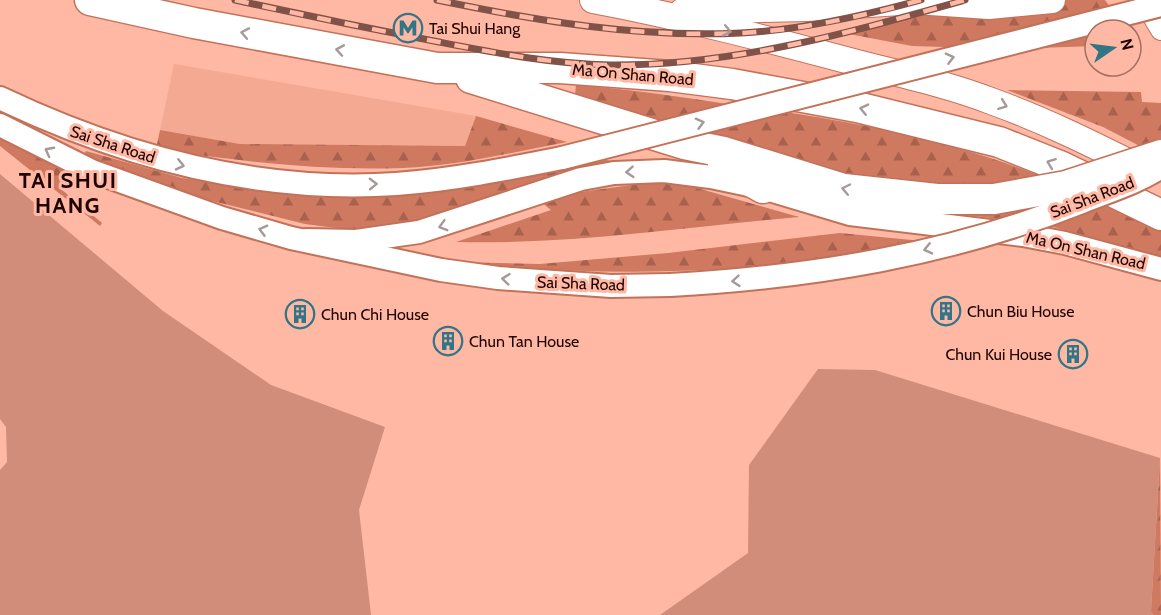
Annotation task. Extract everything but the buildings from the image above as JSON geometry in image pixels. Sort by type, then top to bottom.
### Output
[{"type":"highway","name":"Ma On Shan Road","points":[[90,0],[194,23],[437,68],[560,68],[670,76],[732,84],[857,107],[999,142],[1062,167],[1161,215]]},
{"type":"highway","points":[[437,68],[684,144],[724,152],[844,189],[904,197],[978,200],[1030,194],[1066,186],[1161,155]]},
{"type":"highway","points":[[684,144],[763,188]]},
{"type":"main road","points":[[593,0],[650,11],[794,46],[988,100],[1043,121],[1161,178]]},
{"type":"main road","points":[[650,11],[807,8],[918,1],[976,6],[1044,2]]},
{"type":"main road","name":"Sai Sha Road","points":[[9,103],[83,136],[144,155],[217,172],[267,179],[340,184],[396,183],[477,174],[562,158],[1161,5]]},
{"type":"main road","name":"Sai Sha Road","points":[[4,127],[53,154],[122,183],[222,218],[306,240],[441,270],[498,278],[611,286],[669,285],[812,273],[983,236],[1077,204],[1136,180],[1161,167]]},
{"type":"main road","name":"Ma On Shan Road","points":[[306,240],[356,241],[419,232],[446,225],[557,185],[614,173],[664,171],[711,177],[763,188],[850,214],[1023,235],[1108,252],[1161,269]]},
{"type":"street","points":[[1143,0],[1161,30]]},
{"type":"shaded area","points":[[174,64],[476,116],[465,146],[240,144],[160,130]]},
{"type":"shaded area","points":[[0,174],[163,311],[271,385],[385,427],[359,510],[371,615],[0,615],[0,470],[7,462],[6,427],[0,419]]},
{"type":"shaded area","points":[[818,369],[875,370],[1160,458],[1151,611],[1153,615],[660,615],[748,553],[749,465]]},
{"type":"green space","points":[[983,0],[1105,0],[1118,18],[1083,18],[1083,46],[1008,49],[912,46],[849,34]]},
{"type":"green space","points":[[576,85],[829,119],[891,131],[953,147],[1007,163],[1161,227],[1161,257],[1043,224],[940,212],[930,189],[802,168],[575,95]]},
{"type":"green space","points":[[1007,90],[1141,92],[1142,102],[1161,103],[1161,157],[1103,127]]},
{"type":"green space","points":[[476,116],[567,142],[424,167],[372,169],[279,164],[156,149],[160,130],[240,144],[465,146]]},
{"type":"green space","points":[[0,138],[72,175],[62,190],[102,223],[100,226],[0,146]]},
{"type":"green space","points":[[86,151],[182,178],[311,195],[380,195],[441,191],[606,160],[626,163],[440,219],[373,229],[305,224],[180,193],[84,155]]},
{"type":"green space","points":[[646,183],[683,184],[799,217],[585,238],[456,242],[551,210],[541,202],[573,193]]},
{"type":"green space","points":[[840,233],[922,241],[815,260],[713,270],[582,271],[452,262],[540,264],[668,253]]},
{"type":"green space","points":[[1160,458],[1161,615],[1153,615],[1151,611]]},
{"type":"railway","points":[[235,0],[503,54],[567,63],[610,65],[655,64],[745,54],[833,35],[965,0]]},
{"type":"railway","points":[[437,0],[513,15],[588,26],[703,34],[741,33],[809,25],[855,17],[921,0]]},
{"type":"place","name":"Tai Shui Hang","points":[[408,28]]},
{"type":"place","name":"Chun Biu House","points":[[946,311]]},
{"type":"place","name":"Chun Chi House","points":[[300,314]]},
{"type":"place","name":"Chun Tan House","points":[[448,341]]},
{"type":"place","name":"Chun Kui House","points":[[1073,354]]},
{"type":"district","name":"TAI SHUI HANG","points":[[68,192]]}]
